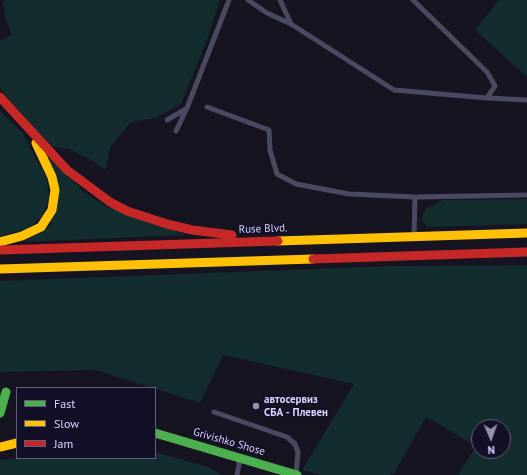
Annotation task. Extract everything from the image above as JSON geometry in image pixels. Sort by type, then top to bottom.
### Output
[{"type":"main road","points":[[0,97],[67,170],[96,193],[127,211],[192,230],[283,240]]},
{"type":"main road","points":[[0,242],[22,236],[40,227],[52,210],[55,190],[52,177],[28,126]]},
{"type":"main road","name":"Ruse Blvd.","points":[[0,250],[527,233]]},
{"type":"main road","points":[[0,269],[527,252]]},
{"type":"main road","points":[[0,413],[2,393],[16,396]]},
{"type":"main road","name":"Grivishko Shose","points":[[157,431],[296,475]]},
{"type":"main road","points":[[0,447],[16,444]]},
{"type":"lane","points":[[176,131],[187,108],[229,0]]},
{"type":"lane","points":[[248,0],[266,13],[291,24],[394,90],[527,100]]},
{"type":"lane","points":[[280,0],[291,24]]},
{"type":"lane","points":[[413,0],[487,72],[495,86],[487,98]]},
{"type":"lane","points":[[208,107],[269,130],[270,150],[277,174],[296,184],[349,194],[415,197],[527,195]]},
{"type":"lane","points":[[167,120],[187,108]]},
{"type":"lane","points":[[414,237],[415,197]]},
{"type":"lane","points":[[214,412],[287,437],[295,444],[298,452],[296,475]]},
{"type":"lane","points":[[237,475],[240,458]]},
{"type":"green space","points":[[4,0],[220,0],[206,43],[181,104],[155,118],[131,122],[111,146],[105,170],[91,160],[69,149],[50,146],[0,89],[0,41],[12,35],[6,19],[3,4]]},
{"type":"green space","points":[[499,0],[527,0],[527,77],[475,30]]},
{"type":"green space","points":[[0,111],[22,132],[47,179],[49,198],[43,215],[29,229],[0,236]]},
{"type":"green space","points":[[49,157],[85,193],[105,206],[186,235],[24,242],[51,225]]},
{"type":"green space","points":[[527,199],[527,224],[427,227],[421,219],[426,209],[443,200]]},
{"type":"green space","points":[[527,265],[527,475],[458,475],[471,454],[471,459],[511,459],[511,419],[471,419],[471,443],[426,417],[394,473],[389,475],[320,475],[302,470],[354,384],[223,355],[200,403],[156,389],[156,387],[150,387],[96,370],[0,372],[0,281],[388,266]]},
{"type":"green space","points":[[156,452],[211,468],[221,475],[0,475],[0,460],[16,458],[156,459]]},
{"type":"traffic: fast","points":[[0,413],[6,392]]},
{"type":"traffic: fast","points":[[156,433],[297,475]]},
{"type":"traffic: slow","points":[[0,242],[22,236],[41,227],[52,210],[55,190],[52,177],[36,143]]},
{"type":"traffic: slow","points":[[278,241],[527,233]]},
{"type":"traffic: slow","points":[[0,269],[313,259]]},
{"type":"traffic: slow","points":[[0,447],[16,443]]},
{"type":"traffic: jam","points":[[0,97],[67,170],[110,202],[127,211],[167,224],[192,230],[232,235]]},
{"type":"traffic: jam","points":[[0,250],[278,241]]},
{"type":"traffic: jam","points":[[313,259],[527,252]]},
{"type":"place","name":"автосервиз СБА - Плевен","points":[[256,406]]}]
